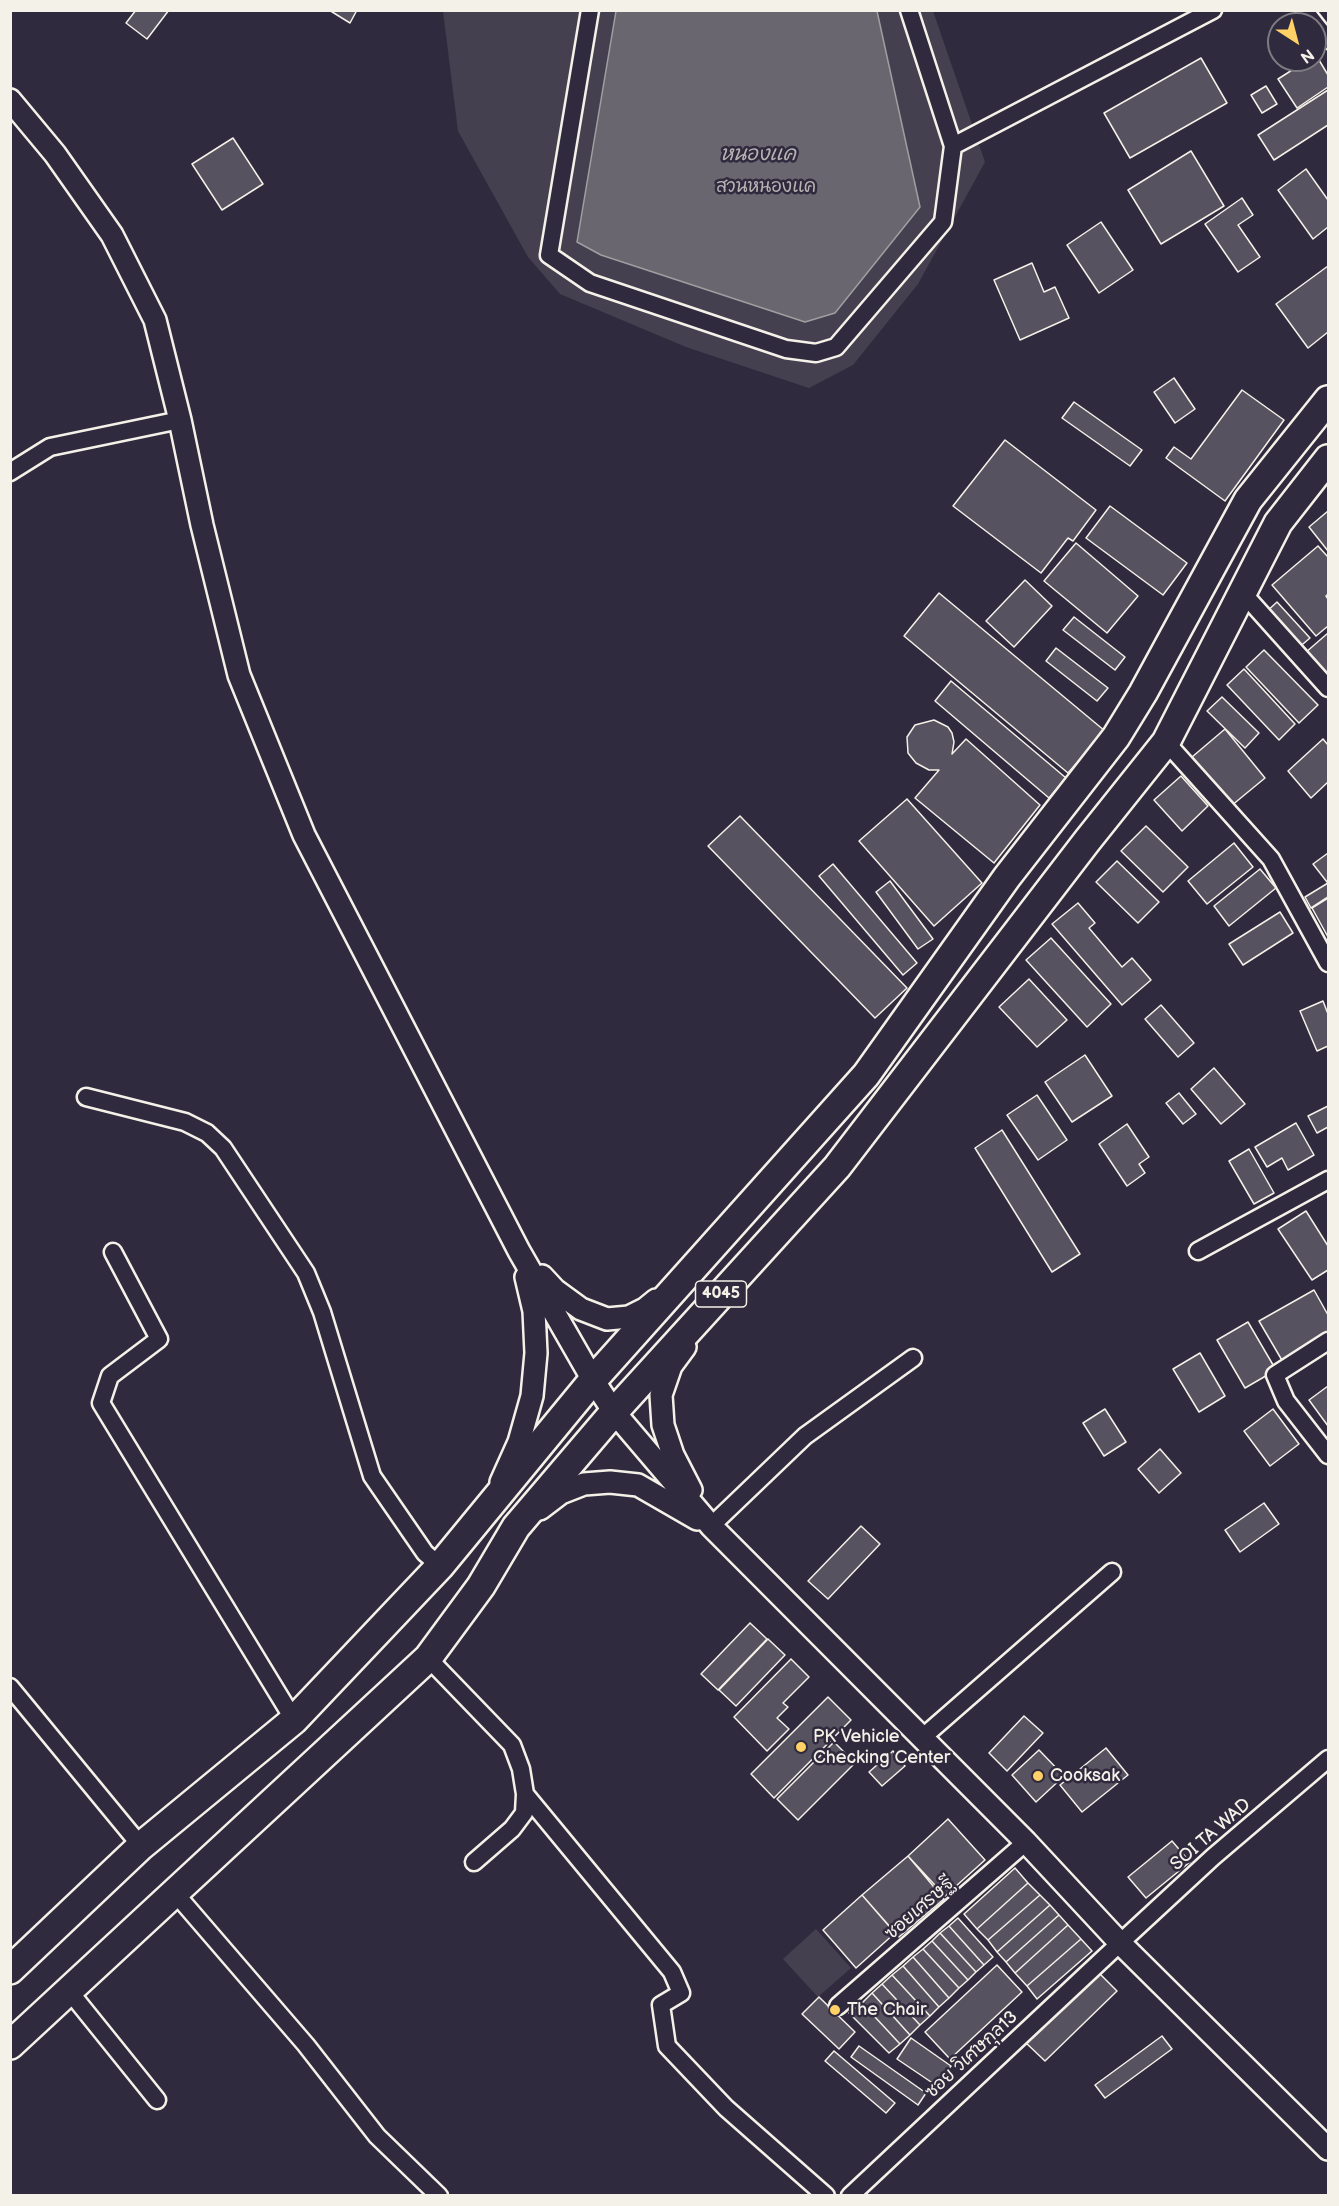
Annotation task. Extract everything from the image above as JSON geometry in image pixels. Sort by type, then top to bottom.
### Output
[{"type":"main road","name":"4045","points":[[13,1962],[141,1846],[294,1720],[440,1566],[592,1380],[866,1075],[1007,877],[1116,737],[1143,693],[1248,500],[1329,400]]},
{"type":"main road","name":"4045","points":[[10,2045],[70,1992],[428,1658],[481,1586],[516,1527],[614,1412],[837,1167],[1087,841],[1166,742],[1278,523],[1329,459]]},
{"type":"street","points":[[590,10],[549,255],[590,283],[786,349],[816,353],[836,347],[943,222],[953,146],[909,10]]},
{"type":"street","points":[[953,146],[1214,10]]},
{"type":"street","points":[[10,100],[55,154],[112,235],[155,320],[239,675],[300,825],[519,1251],[592,1380],[614,1412],[711,1526],[1026,1842],[1120,1943],[1329,2149]]},
{"type":"street","points":[[10,472],[50,447],[180,420]]},
{"type":"street","points":[[1242,592],[1329,688]]},
{"type":"street","points":[[1166,742],[1271,859],[1329,963]]},
{"type":"street","points":[[86,1097],[185,1122],[207,1133],[223,1148],[306,1273],[322,1312],[372,1476],[424,1553],[440,1566]]},
{"type":"street","points":[[1198,1251],[1329,1180]]},
{"type":"street","points":[[519,1251],[555,1290],[581,1309],[607,1319],[629,1317],[645,1309],[681,1281]]},
{"type":"street","points":[[490,1505],[519,1442],[532,1396],[536,1353],[534,1311],[519,1251]]},
{"type":"street","points":[[114,1252],[159,1339],[110,1376],[101,1403],[294,1720]]},
{"type":"street","points":[[711,1526],[673,1455],[663,1425],[661,1395],[671,1366],[727,1288]]},
{"type":"street","points":[[1329,1341],[1275,1375],[1286,1401],[1329,1455]]},
{"type":"street","points":[[711,1526],[805,1436],[913,1358]]},
{"type":"street","points":[[516,1527],[561,1493],[584,1484],[610,1482],[638,1485],[711,1526]]},
{"type":"street","points":[[922,1737],[1112,1572]]},
{"type":"street","points":[[428,1658],[512,1745],[521,1769],[525,1794],[524,1813],[512,1829],[474,1862]]},
{"type":"street","points":[[10,1687],[141,1846]]},
{"type":"street","name":"SOI TA WAD","points":[[1120,1943],[1214,1857],[1329,1759]]},
{"type":"street","points":[[525,1794],[672,1972],[681,1994],[661,2005],[667,2046],[726,2108],[826,2196]]},
{"type":"street","name":"ซอยเศรษฐี","points":[[838,2006],[1026,1842]]},
{"type":"street","points":[[175,1893],[306,2045],[377,2136],[439,2196]]},
{"type":"street","name":"ซอย วิเศษกุล13","points":[[850,2196],[1120,1943]]},
{"type":"street","points":[[70,1992],[157,2100]]},
{"type":"green space","name":"สวนหนองแค","points":[[443,11],[933,11],[985,162],[918,284],[853,365],[809,388],[686,347],[560,294],[528,257],[458,131]]},
{"type":"green space","points":[[816,1929],[851,1968],[818,1997],[783,1959]]},
{"type":"water","name":"หนองแค","points":[[616,11],[877,11],[920,207],[835,313],[805,322],[601,255],[577,242]]},
{"type":"building","points":[[136,10],[169,10],[147,39],[126,23]]},
{"type":"building","points":[[329,10],[357,10],[350,23]]},
{"type":"building","points":[[1201,58],[1227,103],[1130,158],[1104,113]]},
{"type":"building","points":[[1289,72],[1326,72],[1328,87],[1297,108],[1278,79]]},
{"type":"building","points":[[1266,86],[1277,104],[1262,113],[1251,95]]},
{"type":"building","points":[[1328,90],[1328,125],[1274,160],[1258,135]]},
{"type":"building","points":[[233,138],[263,184],[222,210],[192,164]]},
{"type":"building","points":[[1191,151],[1224,206],[1161,244],[1128,190]]},
{"type":"building","points":[[1306,169],[1328,200],[1328,227],[1313,239],[1278,190]]},
{"type":"building","points":[[1242,198],[1253,215],[1238,225],[1260,257],[1238,272],[1205,224]]},
{"type":"building","points":[[1101,222],[1133,270],[1099,293],[1067,245]]},
{"type":"building","points":[[1032,263],[1044,292],[1055,287],[1069,318],[1020,340],[994,280]]},
{"type":"building","points":[[1328,266],[1328,332],[1308,348],[1276,304]]},
{"type":"building","points":[[1174,378],[1195,409],[1175,423],[1154,392]]},
{"type":"building","points":[[1242,390],[1284,420],[1225,501],[1166,458],[1174,447],[1191,459]]},
{"type":"building","points":[[1074,402],[1142,450],[1130,466],[1062,418]]},
{"type":"building","points":[[1005,440],[1096,510],[1073,541],[1068,538],[1041,573],[953,506]]},
{"type":"building","points":[[1110,506],[1187,563],[1163,595],[1086,538]]},
{"type":"building","points":[[1328,511],[1328,551],[1309,527]]},
{"type":"building","points":[[1076,543],[1138,596],[1107,633],[1044,581]]},
{"type":"building","points":[[1318,546],[1328,557],[1328,594],[1326,596],[1328,626],[1316,636],[1272,585]]},
{"type":"building","points":[[1025,580],[1052,606],[1014,647],[986,621]]},
{"type":"building","points":[[939,593],[1105,731],[1068,773],[904,636]]},
{"type":"building","points":[[1277,602],[1310,638],[1297,649],[1265,613]]},
{"type":"building","points":[[1074,617],[1125,657],[1115,670],[1063,630]]},
{"type":"building","points":[[1328,633],[1328,680],[1305,653]]},
{"type":"building","points":[[1056,648],[1108,688],[1097,701],[1046,661]]},
{"type":"building","points":[[1264,650],[1318,705],[1299,723],[1246,667]]},
{"type":"building","points":[[1244,669],[1295,724],[1279,740],[1227,685]]},
{"type":"building","points":[[951,681],[1066,778],[1049,798],[935,701]]},
{"type":"building","points":[[1222,697],[1259,733],[1245,748],[1207,711]]},
{"type":"building","points":[[934,720],[948,727],[952,733],[954,742],[952,754],[966,739],[1040,805],[994,863],[915,798],[939,770],[929,770],[916,763],[908,753],[907,737],[915,725]]},
{"type":"building","points":[[1225,729],[1265,778],[1231,806],[1192,757]]},
{"type":"building","points":[[1323,739],[1328,745],[1328,782],[1311,798],[1288,771]]},
{"type":"building","points":[[1181,776],[1208,806],[1182,831],[1154,800]]},
{"type":"building","points":[[907,799],[982,883],[934,926],[859,841]]},
{"type":"building","points":[[740,816],[907,988],[875,1018],[708,846]]},
{"type":"building","points":[[1146,826],[1188,867],[1163,892],[1121,851]]},
{"type":"building","points":[[1234,843],[1253,867],[1207,904],[1188,881]]},
{"type":"building","points":[[1328,853],[1328,880],[1327,882],[1313,864]]},
{"type":"building","points":[[1117,861],[1159,902],[1138,923],[1096,882]]},
{"type":"building","points":[[833,864],[917,963],[903,975],[819,876]]},
{"type":"building","points":[[1260,869],[1276,888],[1229,926],[1214,906]]},
{"type":"building","points":[[890,881],[933,939],[918,949],[876,892]]},
{"type":"building","points":[[1328,883],[1328,897],[1311,908],[1305,897]]},
{"type":"building","points":[[1328,898],[1328,937],[1312,908]]},
{"type":"building","points":[[1078,903],[1095,923],[1089,928],[1122,967],[1132,958],[1151,980],[1122,1005],[1052,924]]},
{"type":"building","points":[[1280,912],[1293,933],[1243,965],[1229,944]]},
{"type":"building","points":[[1051,938],[1111,1004],[1087,1027],[1026,960]]},
{"type":"building","points":[[1029,979],[1067,1020],[1037,1047],[999,1007]]},
{"type":"building","points":[[1323,1001],[1328,1014],[1328,1046],[1317,1051],[1300,1011]]},
{"type":"building","points":[[1161,1005],[1194,1043],[1178,1057],[1145,1019]]},
{"type":"building","points":[[1085,1055],[1112,1096],[1072,1122],[1045,1082]]},
{"type":"building","points":[[1214,1068],[1245,1104],[1221,1124],[1191,1089]]},
{"type":"building","points":[[1179,1093],[1196,1114],[1183,1124],[1166,1103]]},
{"type":"building","points":[[1037,1095],[1067,1140],[1038,1160],[1007,1115]]},
{"type":"building","points":[[1328,1106],[1328,1127],[1317,1133],[1308,1116]]},
{"type":"building","points":[[1296,1123],[1314,1155],[1288,1170],[1282,1158],[1267,1167],[1255,1147]]},
{"type":"building","points":[[1127,1124],[1149,1157],[1139,1164],[1145,1173],[1127,1186],[1099,1144]]},
{"type":"building","points":[[1002,1130],[1080,1254],[1052,1272],[975,1148]]},
{"type":"building","points":[[1249,1149],[1274,1193],[1254,1204],[1229,1161]]},
{"type":"building","points":[[1306,1211],[1328,1246],[1328,1270],[1312,1280],[1278,1229]]},
{"type":"building","points":[[1314,1290],[1328,1315],[1328,1336],[1283,1362],[1259,1321]]},
{"type":"building","points":[[1248,1322],[1276,1370],[1245,1388],[1217,1340]]},
{"type":"building","points":[[1200,1353],[1225,1396],[1199,1412],[1173,1369]]},
{"type":"building","points":[[1328,1386],[1328,1426],[1309,1400]]},
{"type":"building","points":[[1105,1409],[1126,1442],[1104,1456],[1083,1423]]},
{"type":"building","points":[[1273,1409],[1299,1444],[1270,1466],[1244,1431]]},
{"type":"building","points":[[1160,1449],[1181,1473],[1159,1493],[1138,1469]]},
{"type":"building","points":[[1264,1503],[1279,1524],[1240,1552],[1225,1530]]},
{"type":"building","points":[[861,1526],[880,1544],[828,1599],[808,1581]]},
{"type":"building","points":[[750,1623],[767,1639],[718,1690],[701,1674]]},
{"type":"building","points":[[768,1639],[785,1655],[736,1706],[719,1690]]},
{"type":"building","points":[[791,1659],[809,1677],[783,1703],[788,1707],[777,1718],[789,1729],[767,1751],[734,1717]]},
{"type":"building","name":"PK Vehicle Checking Center","points":[[828,1697],[851,1720],[774,1798],[751,1774]]},
{"type":"building","points":[[1024,1716],[1043,1733],[1007,1771],[989,1753]]},
{"type":"building","points":[[834,1742],[855,1763],[798,1820],[777,1799]]},
{"type":"building","points":[[1106,1748],[1128,1775],[1082,1812],[1060,1785]]},
{"type":"building","name":"Cooksak","points":[[1039,1750],[1064,1776],[1036,1802],[1012,1775]]},
{"type":"building","points":[[893,1751],[905,1766],[882,1786],[869,1772]]},
{"type":"building","points":[[948,1819],[985,1860],[945,1896],[908,1856]]},
{"type":"building","points":[[1172,1841],[1190,1862],[1146,1898],[1128,1877]]},
{"type":"building","points":[[908,1856],[944,1899],[899,1937],[862,1895]]},
{"type":"building","points":[[1015,1868],[1028,1883],[977,1929],[964,1914]]},
{"type":"building","points":[[1028,1883],[1040,1895],[988,1940],[977,1929]]},
{"type":"building","points":[[862,1895],[895,1933],[856,1968],[823,1930]]},
{"type":"building","points":[[1040,1895],[1050,1905],[997,1952],[988,1940]]},
{"type":"building","points":[[1050,1905],[1059,1915],[1006,1962],[997,1952]]},
{"type":"building","points":[[1059,1915],[1068,1925],[1015,1973],[1006,1962]]},
{"type":"building","points":[[958,1918],[993,1957],[984,1965],[949,1926]]},
{"type":"building","points":[[1068,1925],[1081,1939],[1027,1986],[1015,1973]]},
{"type":"building","points":[[949,1926],[984,1965],[976,1972],[940,1933]]},
{"type":"building","points":[[940,1933],[976,1972],[968,1980],[932,1941]]},
{"type":"building","points":[[1081,1939],[1092,1951],[1037,1999],[1027,1986]]},
{"type":"building","points":[[932,1941],[968,1980],[959,1988],[923,1949]]},
{"type":"building","points":[[923,1949],[959,1988],[949,1998],[913,1957]]},
{"type":"building","points":[[913,1957],[949,1998],[939,2007],[903,1966]]},
{"type":"building","points":[[997,1965],[1022,1992],[950,2059],[925,2032]]},
{"type":"building","points":[[903,1966],[939,2007],[930,2016],[892,1975]]},
{"type":"building","points":[[1099,1973],[1117,1991],[1045,2061],[1024,2041]]},
{"type":"building","points":[[892,1975],[930,2016],[920,2025],[882,1984]]},
{"type":"building","points":[[882,1984],[920,2025],[910,2035],[872,1993]]},
{"type":"building","points":[[872,1993],[910,2035],[900,2044],[862,2003]]},
{"type":"building","points":[[819,1997],[855,2032],[839,2049],[802,2014]]},
{"type":"building","points":[[862,2003],[900,2044],[889,2053],[849,2013]]},
{"type":"building","points":[[1162,2036],[1172,2049],[1105,2098],[1095,2085]]},
{"type":"building","points":[[911,2038],[951,2066],[937,2086],[897,2059]]},
{"type":"building","points":[[859,2046],[926,2093],[918,2105],[851,2057]]},
{"type":"building","points":[[834,2051],[895,2103],[886,2113],[825,2061]]},
{"type":"place","name":"PK Vehicle Checking Center","points":[[801,1747]]},
{"type":"place","name":"Cooksak","points":[[1038,1776]]},
{"type":"place","name":"The Chair","points":[[835,2010]]}]
